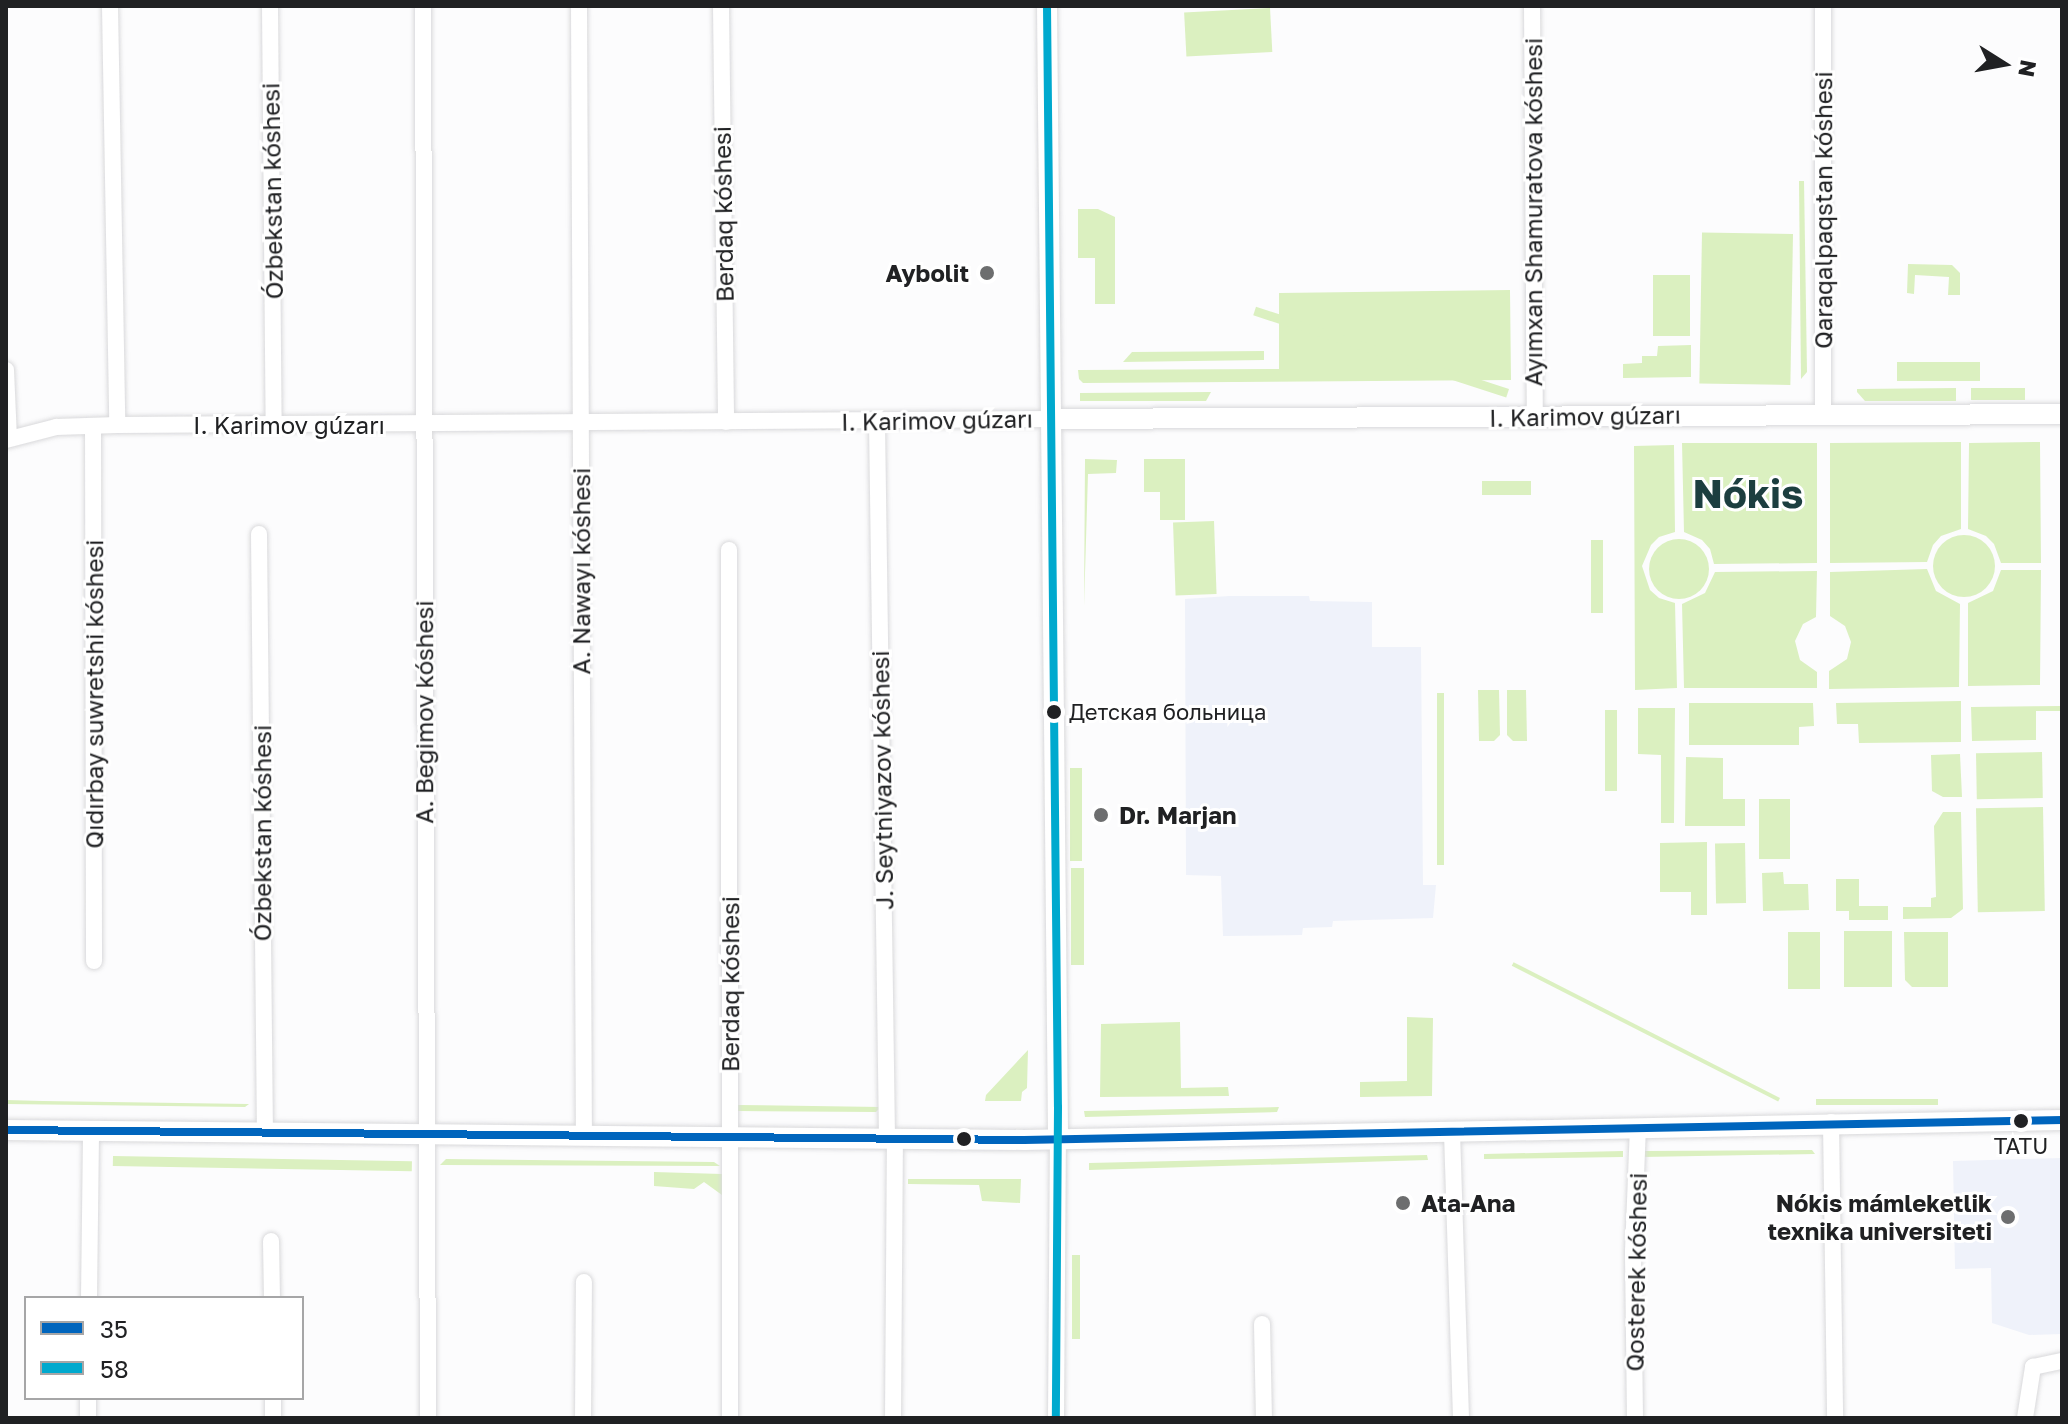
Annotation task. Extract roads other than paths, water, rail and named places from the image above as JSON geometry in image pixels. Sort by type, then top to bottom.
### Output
[{"type":"main road","points":[[1047,6],[1058,1139]]},
{"type":"main road","name":"I. Karimov gúzarı","points":[[1051,419],[2062,414]]},
{"type":"main road","points":[[6,1130],[1058,1139],[2062,1120]]},
{"type":"street","points":[[110,6],[117,425]]},
{"type":"street","name":"Ózbekstan kóshesi","points":[[270,6],[274,424]]},
{"type":"street","name":"A. Begimov kóshesi","points":[[423,6],[428,1418]]},
{"type":"street","name":"A. Nawayı kóshesi","points":[[579,6],[584,1136]]},
{"type":"street","name":"Berdaq kóshesi","points":[[721,6],[726,422]]},
{"type":"street","name":"Ayımxan Shamuratova kóshesi","points":[[1532,6],[1535,417]]},
{"type":"street","name":"Qaraqalpaqstan kóshesi","points":[[1823,6],[1823,414]]},
{"type":"street","points":[[6,370],[7,439]]},
{"type":"street","name":"I. Karimov gúzarı","points":[[7,439],[56,427],[117,425],[1051,419]]},
{"type":"street","name":"J. Seytniyazov kóshesi","points":[[877,422],[891,1138],[893,1418]]},
{"type":"street","name":"Qıdırbay suwretshi kóshesi","points":[[93,426],[94,961]]},
{"type":"street","name":"Ózbekstan kóshesi","points":[[259,534],[265,1133]]},
{"type":"street","name":"Berdaq kóshesi","points":[[729,550],[730,1418]]},
{"type":"street","points":[[1831,1122],[1835,1418]]},
{"type":"street","name":"Qosterek kóshesi","points":[[1635,1418],[1633,1251],[1638,1127]]},
{"type":"street","points":[[89,1296],[91,1131]]},
{"type":"street","points":[[1452,1132],[1461,1418]]},
{"type":"street","points":[[1056,1418],[1058,1139]]},
{"type":"street","points":[[271,1241],[272,1296]]},
{"type":"street","points":[[583,1418],[584,1282]]},
{"type":"street","points":[[1262,1324],[1264,1418]]},
{"type":"street","points":[[2025,1418],[2033,1367],[2062,1361]]},
{"type":"place","name":"Aybolit","points":[[987,273]]},
{"type":"place","name":"Детская больница","points":[[1054,712]]},
{"type":"place","name":"Dr. Marjan","points":[[1101,815]]},
{"type":"place","name":"TATU","points":[[2021,1121]]},
{"type":"place","name":"Ata-Ana","points":[[1403,1203]]},
{"type":"place","name":"Nókis mámleketlik texnika universiteti","points":[[2008,1217]]},
{"type":"district","name":"Nókis","points":[[1748,493]]}]
